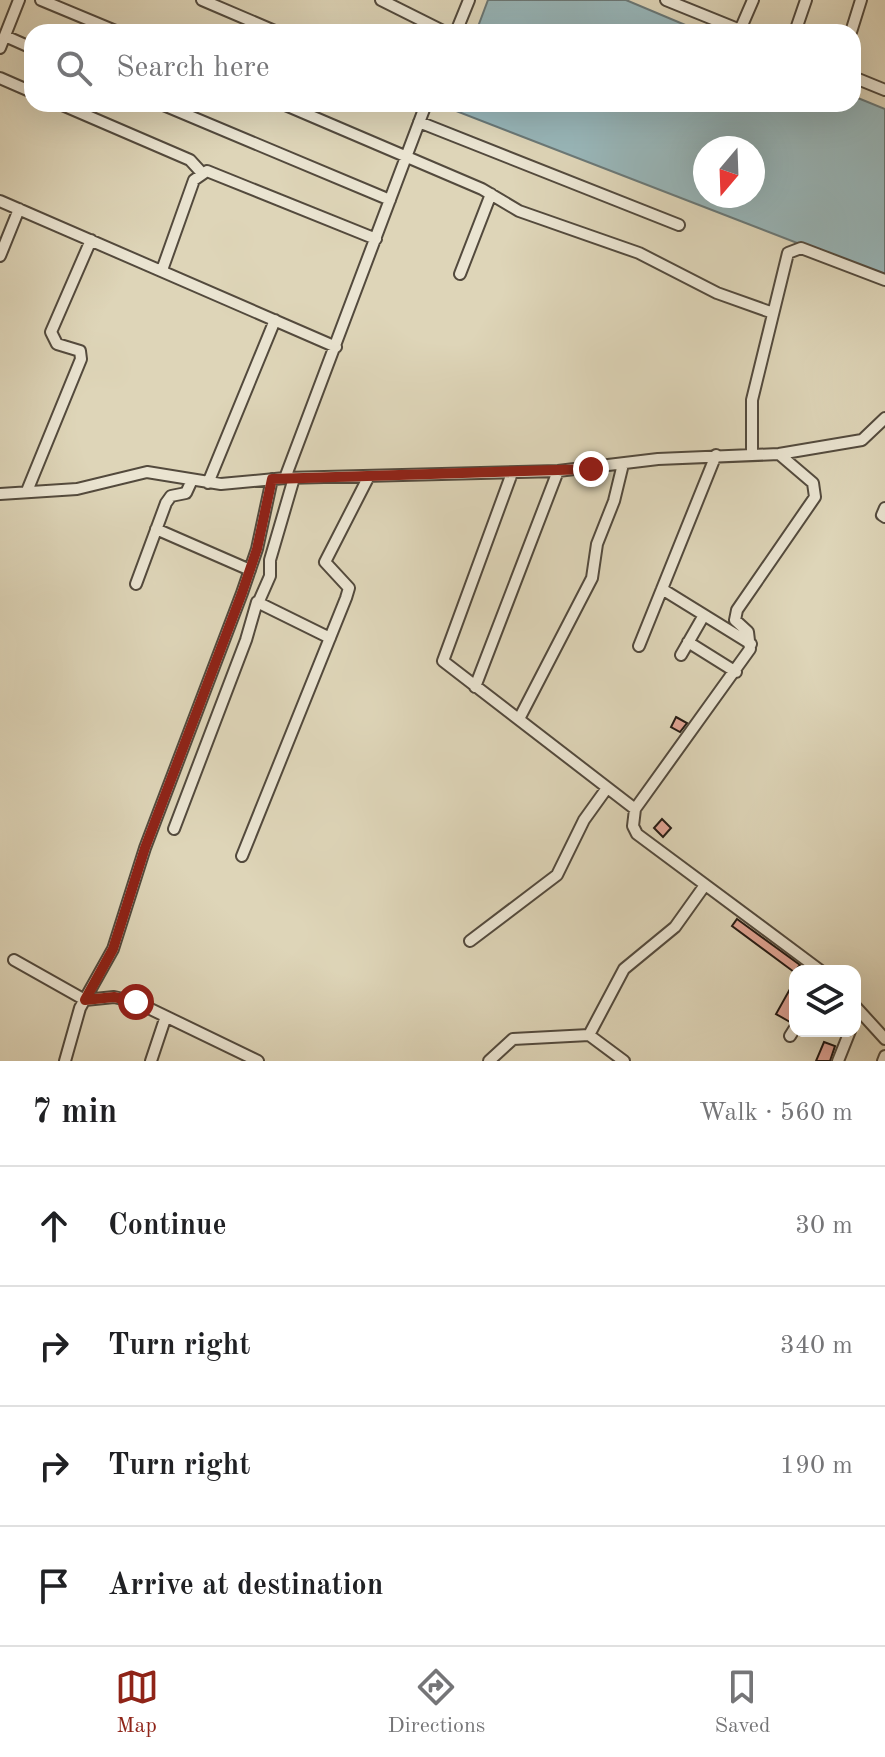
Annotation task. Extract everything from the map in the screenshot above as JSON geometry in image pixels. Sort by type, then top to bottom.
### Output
[{"type":"street","points":[[0,48],[5,36],[5,22],[19,0]]},
{"type":"street","points":[[41,0],[99,24]]},
{"type":"street","points":[[202,0],[258,24]]},
{"type":"street","points":[[382,0],[429,24]]},
{"type":"street","points":[[459,24],[469,0]]},
{"type":"street","points":[[666,0],[726,24]]},
{"type":"street","points":[[745,24],[753,0]]},
{"type":"street","points":[[798,24],[806,0]]},
{"type":"street","points":[[854,24],[861,0]]},
{"type":"street","points":[[5,36],[24,44]]},
{"type":"street","points":[[0,78],[24,88]]},
{"type":"street","points":[[861,80],[884,89]]},
{"type":"street","points":[[79,112],[190,160],[201,172],[217,174],[376,239]]},
{"type":"street","points":[[180,112],[390,200]]},
{"type":"street","points":[[301,112],[491,194],[519,211],[639,253],[717,293],[773,313]]},
{"type":"street","points":[[174,829],[270,576],[270,560],[289,478],[423,112]]},
{"type":"street","points":[[419,122],[679,225]]},
{"type":"street","points":[[162,270],[185,199],[201,172]]},
{"type":"street","points":[[460,274],[491,194]]},
{"type":"street","points":[[0,201],[336,347]]},
{"type":"street","points":[[0,256],[19,209]]},
{"type":"street","points":[[27,491],[81,359],[80,351],[57,344],[51,332],[91,240]]},
{"type":"street","points":[[752,454],[751,409],[786,259],[796,248],[885,280]]},
{"type":"street","points":[[208,483],[275,320]]},
{"type":"street","points":[[0,494],[77,489],[147,472],[208,483],[558,471],[716,455],[779,454],[862,440],[885,418]]},
{"type":"street","points":[[779,454],[813,483],[816,492],[737,610],[735,620],[748,632],[751,644],[736,672],[635,809],[633,826],[637,834],[813,965]]},
{"type":"street","points":[[639,646],[716,455]]},
{"type":"street","points":[[519,719],[592,578],[595,553],[614,501],[623,464]]},
{"type":"street","points":[[475,687],[558,471]]},
{"type":"street","points":[[512,473],[443,657],[446,666],[635,809]]},
{"type":"street","points":[[242,856],[349,588],[328,569],[327,553],[369,476]]},
{"type":"street","points":[[65,1061],[85,1000],[113,949],[145,848],[250,570],[272,479]]},
{"type":"street","points":[[136,584],[168,498],[186,493],[192,480]]},
{"type":"street","points":[[885,508],[882,515],[885,517]]},
{"type":"street","points":[[156,529],[250,570]]},
{"type":"street","points":[[662,589],[751,644]]},
{"type":"street","points":[[259,601],[330,638]]},
{"type":"street","points":[[681,655],[704,615]]},
{"type":"street","points":[[688,642],[736,672]]},
{"type":"street","points":[[470,941],[557,875],[584,820],[607,788]]},
{"type":"street","points":[[589,1035],[624,969],[675,927],[705,885]]},
{"type":"street","points":[[14,960],[85,1000],[114,997],[136,1002],[244,1058],[258,1061]]},
{"type":"street","points":[[861,1016],[885,1039]]},
{"type":"street","points":[[151,1061],[165,1019]]},
{"type":"street","points":[[489,1061],[513,1039],[589,1035],[624,1061]]},
{"type":"street","points":[[838,1061],[848,1037]]},
{"type":"water","points":[[488,0],[626,0],[683,24],[479,24]]},
{"type":"water","points":[[861,99],[885,109],[885,277],[707,208],[765,208],[765,136],[693,136],[693,203],[459,112],[861,112]]},
{"type":"building","points":[[676,717],[687,723],[680,732],[671,727]]},
{"type":"building","points":[[662,819],[671,828],[663,837],[654,828]]},
{"type":"building","points":[[737,919],[800,965],[789,965],[789,968],[732,926]]},
{"type":"building","points":[[789,991],[789,1021],[776,1014]]},
{"type":"building","points":[[824,1042],[835,1046],[830,1061],[816,1061]]},
{"type":"route","points":[[136,1002],[114,997],[85,1000],[113,949],[145,848],[242,593],[257,549],[272,479],[591,469]]}]
